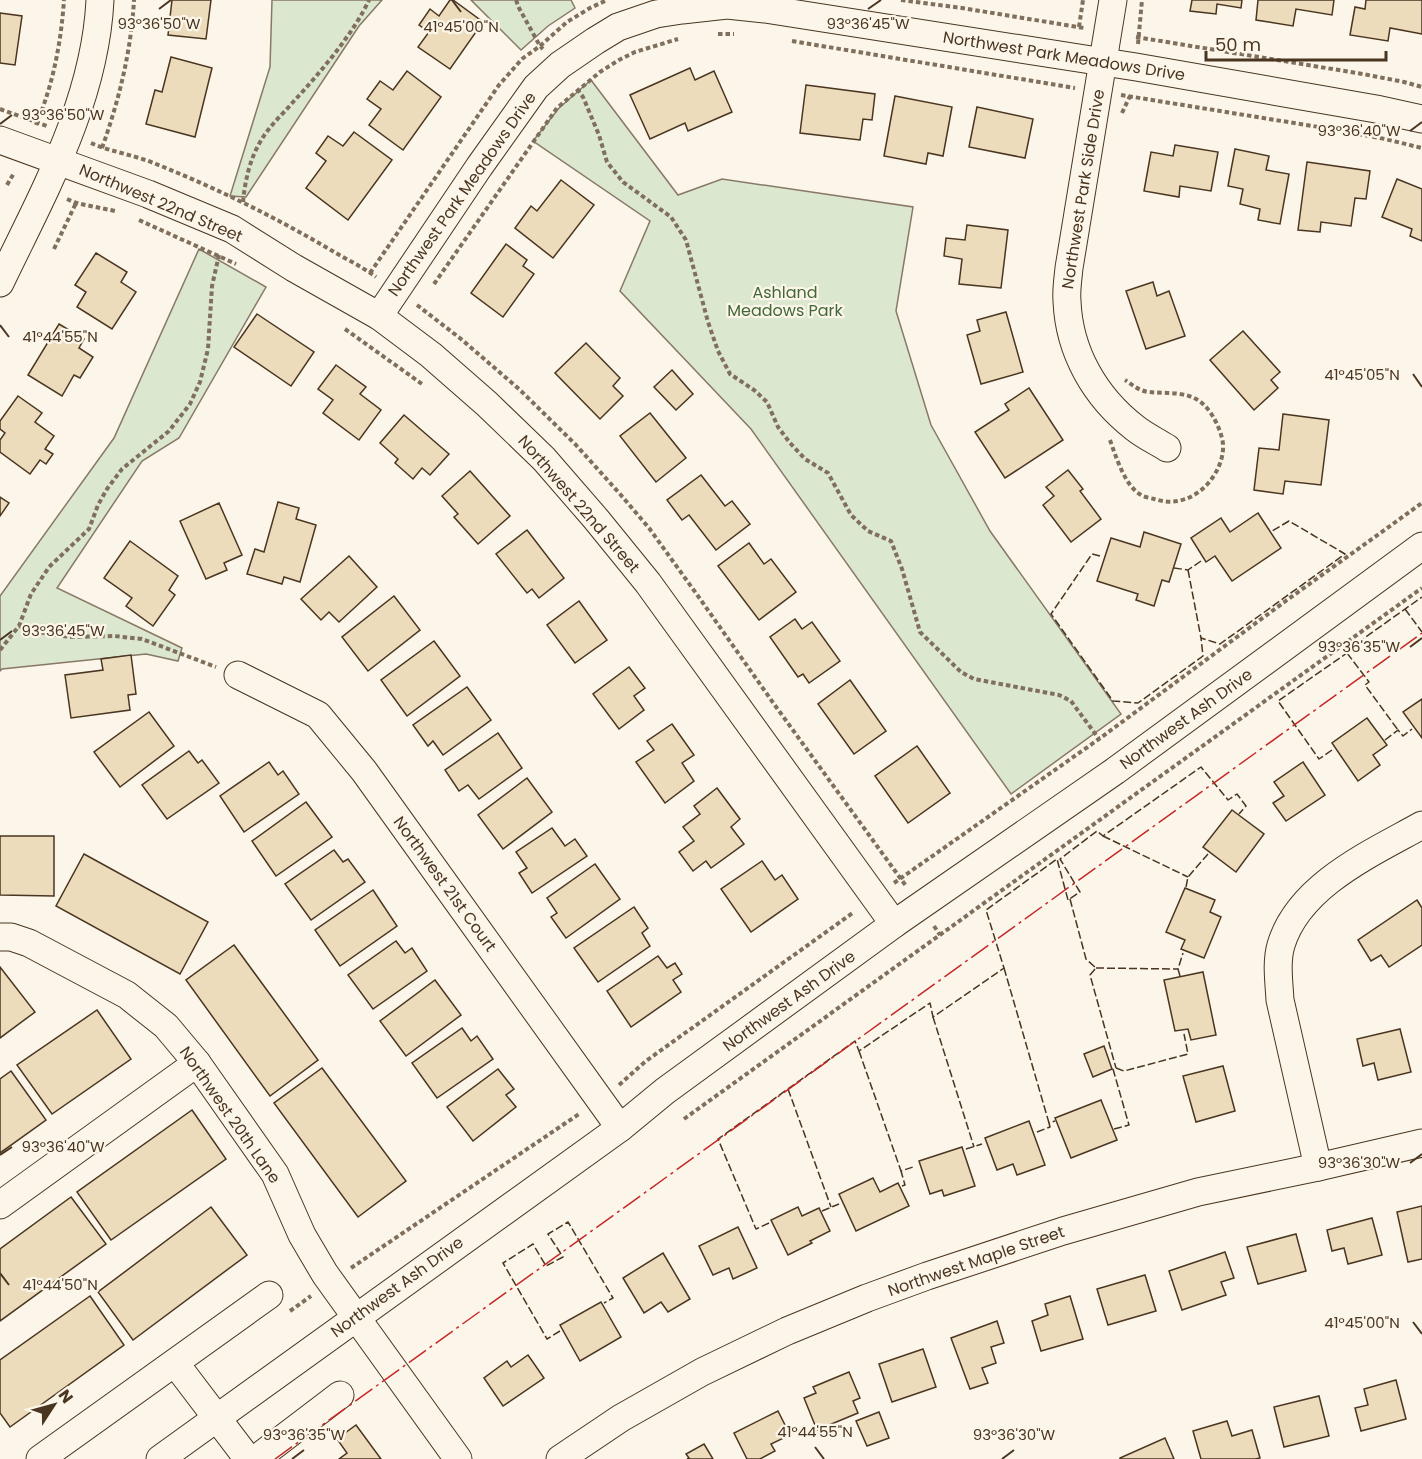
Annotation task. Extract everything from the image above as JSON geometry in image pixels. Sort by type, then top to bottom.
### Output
[{"type":"street","points":[[0,283],[80,105],[94,56],[100,0]]},
{"type":"street","name":"Northwest Park Side Drive","points":[[1113,0],[1069,268],[1067,300],[1071,330],[1078,356],[1092,383],[1111,407],[1136,429],[1167,448]]},
{"type":"street","name":"Northwest Park Meadows Drive","points":[[379,316],[536,87],[560,65],[618,27],[656,14],[727,5],[765,9],[1136,67],[1422,119]]},
{"type":"street","name":"Northwest 22nd Street","points":[[12,145],[148,194],[232,229],[379,316],[488,404],[544,459],[648,582],[894,924]]},
{"type":"street","name":"Northwest Ash Drive","points":[[160,1459],[620,1128],[665,1091],[894,924],[1115,771],[1422,546]]},
{"type":"street","name":"Northwest 21st Court","points":[[238,675],[318,715],[371,781],[620,1128]]},
{"type":"street","points":[[1318,1167],[1280,1000],[1281,946],[1291,920],[1325,883],[1422,825]]},
{"type":"street","name":"Northwest 20th Lane","points":[[0,937],[11,937],[29,943],[127,995],[166,1026],[197,1063],[275,1174],[302,1235],[330,1282],[458,1459]]},
{"type":"street","points":[[0,1206],[197,1063]]},
{"type":"street","name":"Northwest Maple Street","points":[[560,1459],[621,1419],[702,1372],[787,1331],[927,1275],[1074,1227],[1198,1192],[1422,1143]]},
{"type":"street","points":[[40,1459],[175,1362],[276,1305]]},
{"type":"street","points":[[175,1362],[248,1459]]},
{"type":"street","points":[[256,1459],[340,1395]]},
{"type":"path","points":[[7,185],[18,166],[12,145],[37,123],[49,89],[57,60],[63,0]]},
{"type":"path","points":[[54,249],[102,148],[119,96],[133,30],[134,0]]},
{"type":"path","points":[[0,650],[19,626],[31,594],[49,567],[89,529],[98,505],[122,469],[169,431],[190,404],[200,382],[207,349],[212,286],[218,256],[243,201],[248,169],[259,143],[343,41],[369,0]]},
{"type":"path","points":[[516,0],[540,46],[560,65],[584,97],[607,162],[623,182],[671,217],[686,240],[708,321],[718,351],[730,374],[754,390],[766,402],[778,427],[805,459],[828,473],[851,515],[868,531],[891,541],[902,569],[920,632],[961,672],[974,679],[1059,694],[1071,701],[1099,739]]},
{"type":"path","points":[[901,0],[1363,74],[1422,87]]},
{"type":"path","points":[[1079,27],[1083,0]]},
{"type":"path","points":[[1118,122],[1130,96],[1136,67],[1142,0]]},
{"type":"path","points":[[712,34],[738,34]]},
{"type":"path","points":[[432,287],[557,108],[600,72],[635,52],[685,37]]},
{"type":"path","points":[[787,40],[1325,128],[1422,148]]},
{"type":"path","points":[[1070,97],[1071,88]]},
{"type":"path","points":[[44,189],[76,203],[124,215]]},
{"type":"path","points":[[135,218],[238,265]]},
{"type":"path","points":[[339,325],[424,386]]},
{"type":"path","points":[[1109,436],[1126,480],[1140,495],[1165,502],[1186,499],[1202,490],[1216,472],[1222,457],[1222,439],[1215,420],[1204,405],[1194,397],[1179,393],[1148,392],[1136,388],[1124,379]]},
{"type":"path","points":[[276,1305],[330,1282],[600,1099],[646,1061],[900,878],[1099,739],[1422,503]]},
{"type":"path","points":[[684,1119],[1422,588]]},
{"type":"path","points":[[19,626],[47,634],[72,637],[114,636],[142,639],[238,675]]},
{"type":"path","points":[[847,905],[853,913]]},
{"type":"green space","points":[[272,0],[382,0],[359,26],[246,197],[230,196],[270,67]]},
{"type":"green space","points":[[471,0],[571,0],[575,8],[548,26],[521,50]]},
{"type":"green space","name":"Ashland Meadows Park","points":[[591,80],[678,195],[722,179],[913,207],[896,311],[931,425],[990,531],[1121,714],[1011,794],[751,429],[620,291],[650,221],[533,141],[559,108]]},
{"type":"green space","points":[[199,249],[266,287],[179,438],[142,461],[57,588],[182,648],[178,661],[146,654],[0,671],[0,596],[114,438]]},
{"type":"building","points":[[172,0],[211,0],[206,39],[168,35]]},
{"type":"building","points":[[450,0],[483,22],[450,69],[418,47],[429,32],[419,25],[430,9],[439,16]]},
{"type":"building","points":[[1192,0],[1242,0],[1241,8],[1217,4],[1216,14],[1190,11]]},
{"type":"building","points":[[1258,0],[1334,0],[1332,15],[1296,9],[1293,26],[1256,20]]},
{"type":"building","points":[[1366,0],[1422,0],[1422,34],[1390,28],[1388,41],[1350,35],[1355,7],[1365,9]]},
{"type":"building","points":[[0,13],[22,16],[15,65],[0,63]]},
{"type":"building","points":[[171,57],[212,68],[195,137],[146,124],[155,90],[162,92]]},
{"type":"building","points":[[690,68],[695,80],[714,71],[732,112],[688,131],[685,123],[650,139],[630,95]]},
{"type":"building","points":[[407,71],[441,97],[403,150],[369,125],[381,109],[367,99],[380,81],[393,90]]},
{"type":"building","points":[[806,85],[875,94],[872,120],[863,119],[860,140],[800,133]]},
{"type":"building","points":[[895,96],[952,107],[943,156],[928,153],[926,164],[884,156]]},
{"type":"building","points":[[977,107],[1033,119],[1025,158],[969,147]]},
{"type":"building","points":[[354,132],[392,160],[348,220],[306,188],[326,161],[316,153],[328,136],[343,146]]},
{"type":"building","points":[[1175,145],[1218,152],[1211,191],[1180,186],[1179,197],[1144,191],[1151,152],[1173,156]]},
{"type":"building","points":[[1235,149],[1269,156],[1266,170],[1289,174],[1280,224],[1258,220],[1260,209],[1240,204],[1243,189],[1228,186]]},
{"type":"building","points":[[1307,162],[1370,171],[1366,199],[1355,198],[1351,226],[1321,222],[1320,232],[1298,230]]},
{"type":"building","points":[[1397,179],[1422,189],[1422,241],[1410,236],[1412,229],[1382,217]]},
{"type":"building","points":[[561,180],[594,205],[553,258],[515,228],[531,206],[537,211]]},
{"type":"building","points":[[967,225],[1008,230],[1001,288],[959,284],[962,259],[944,256],[946,238],[965,240]]},
{"type":"building","points":[[506,244],[527,260],[523,266],[534,274],[503,317],[471,293]]},
{"type":"building","points":[[96,253],[127,272],[121,282],[136,292],[112,329],[77,307],[86,292],[75,285]]},
{"type":"building","points":[[1153,282],[1157,296],[1169,291],[1185,336],[1146,349],[1126,291]]},
{"type":"building","points":[[1006,312],[1023,372],[981,384],[967,335],[980,331],[977,320]]},
{"type":"building","points":[[257,314],[314,352],[291,386],[234,347]]},
{"type":"building","points":[[59,324],[84,339],[79,348],[93,357],[80,378],[74,375],[62,396],[28,375]]},
{"type":"building","points":[[1243,331],[1280,372],[1271,380],[1278,388],[1254,410],[1210,360]]},
{"type":"building","points":[[586,343],[620,378],[613,386],[623,396],[600,419],[555,373]]},
{"type":"building","points":[[336,365],[366,387],[360,394],[381,410],[359,440],[323,413],[333,400],[318,389]]},
{"type":"building","points":[[672,370],[693,394],[676,410],[654,387]]},
{"type":"building","points":[[1029,388],[1063,440],[1005,478],[975,432],[1009,410],[1005,404]]},
{"type":"building","points":[[18,396],[42,413],[35,422],[54,436],[45,449],[53,454],[46,464],[40,460],[30,474],[0,452],[0,440],[5,433],[0,429],[0,421]]},
{"type":"building","points":[[650,413],[686,458],[656,482],[620,436]]},
{"type":"building","points":[[1283,414],[1329,420],[1321,485],[1285,481],[1283,494],[1254,490],[1259,448],[1279,450]]},
{"type":"building","points":[[404,415],[449,454],[430,475],[422,468],[413,479],[395,463],[398,459],[380,443]]},
{"type":"building","points":[[1068,470],[1083,489],[1080,491],[1101,519],[1071,542],[1043,505],[1054,496],[1046,487]]},
{"type":"building","points":[[470,471],[510,516],[478,544],[454,517],[458,514],[442,496]]},
{"type":"building","points":[[701,475],[725,506],[732,501],[750,524],[716,550],[689,515],[682,520],[667,500]]},
{"type":"building","points":[[0,497],[9,503],[0,516]]},
{"type":"building","points":[[278,502],[299,508],[296,519],[316,525],[300,582],[284,577],[282,584],[247,574],[255,549],[264,552]]},
{"type":"building","points":[[219,503],[242,555],[224,563],[227,570],[206,579],[180,521]]},
{"type":"building","points":[[1258,513],[1281,548],[1232,581],[1215,556],[1206,562],[1191,538],[1221,518],[1230,532]]},
{"type":"building","points":[[527,530],[564,578],[539,598],[532,589],[527,593],[496,554]]},
{"type":"building","points":[[1144,532],[1181,544],[1169,582],[1162,580],[1154,606],[1136,600],[1138,594],[1097,581],[1111,538],[1140,547]]},
{"type":"building","points":[[130,541],[178,576],[169,590],[175,595],[153,626],[126,606],[132,598],[104,578]]},
{"type":"building","points":[[749,543],[764,564],[771,559],[796,592],[759,620],[718,566]]},
{"type":"building","points":[[349,556],[377,587],[339,622],[329,612],[321,620],[301,599]]},
{"type":"building","points":[[394,596],[420,630],[368,671],[342,637]]},
{"type":"building","points":[[579,601],[607,640],[575,663],[547,625]]},
{"type":"building","points":[[795,619],[802,629],[812,622],[840,661],[809,683],[803,674],[798,677],[770,637]]},
{"type":"building","points":[[434,641],[460,676],[407,716],[381,680]]},
{"type":"building","points":[[131,655],[136,694],[128,695],[130,710],[71,718],[65,675],[103,670],[101,659]]},
{"type":"building","points":[[629,667],[645,688],[634,696],[644,710],[619,729],[593,694]]},
{"type":"building","points":[[850,680],[886,731],[854,754],[818,704]]},
{"type":"building","points":[[467,687],[491,720],[443,755],[433,741],[428,746],[413,725]]},
{"type":"building","points":[[1422,699],[1422,738],[1403,712]]},
{"type":"building","points":[[149,712],[174,746],[120,787],[94,752]]},
{"type":"building","points":[[1367,718],[1387,745],[1373,755],[1380,765],[1358,781],[1332,743]]},
{"type":"building","points":[[672,724],[694,755],[682,763],[694,781],[665,803],[636,762],[654,750],[647,741]]},
{"type":"building","points":[[498,733],[522,768],[479,799],[468,785],[459,791],[445,770]]},
{"type":"building","points":[[917,746],[950,793],[908,823],[875,776]]},
{"type":"building","points":[[189,751],[198,763],[202,760],[219,783],[167,819],[142,785]]},
{"type":"building","points":[[269,762],[278,775],[283,771],[299,794],[244,832],[220,796]]},
{"type":"building","points":[[1303,762],[1325,795],[1286,821],[1273,803],[1284,796],[1274,782]]},
{"type":"building","points":[[527,778],[552,812],[503,849],[478,815]]},
{"type":"building","points":[[717,788],[740,819],[731,827],[744,844],[711,868],[706,861],[693,871],[679,852],[694,841],[683,827],[700,814],[694,806]]},
{"type":"building","points":[[306,802],[332,837],[276,876],[252,841]]},
{"type":"building","points":[[1232,810],[1264,834],[1236,872],[1203,847]]},
{"type":"building","points":[[552,828],[565,846],[575,839],[587,856],[532,893],[519,873],[527,868],[516,852]]},
{"type":"building","points":[[0,836],[54,836],[54,896],[0,895]]},
{"type":"building","points":[[334,850],[343,862],[348,859],[365,882],[311,920],[285,884]]},
{"type":"building","points":[[84,854],[208,922],[180,974],[56,906]]},
{"type":"building","points":[[762,861],[775,880],[782,875],[798,899],[751,932],[721,889]]},
{"type":"building","points":[[595,864],[620,899],[566,938],[551,917],[557,913],[547,898]]},
{"type":"building","points":[[1185,888],[1215,900],[1210,912],[1221,917],[1204,958],[1181,949],[1185,940],[1166,932]]},
{"type":"building","points":[[373,890],[397,926],[340,966],[315,930]]},
{"type":"building","points":[[1417,900],[1422,908],[1422,945],[1389,967],[1381,955],[1371,961],[1358,940]]},
{"type":"building","points":[[634,907],[648,928],[642,933],[650,946],[598,982],[574,948]]},
{"type":"building","points":[[396,941],[405,953],[412,948],[427,971],[373,1009],[348,975]]},
{"type":"building","points":[[234,945],[318,1060],[270,1096],[186,980]]},
{"type":"building","points":[[658,956],[667,968],[675,963],[682,974],[673,980],[681,992],[631,1027],[607,991]]},
{"type":"building","points":[[0,967],[35,1012],[0,1038]]},
{"type":"building","points":[[1203,972],[1216,1035],[1191,1040],[1188,1029],[1175,1031],[1164,980]]},
{"type":"building","points":[[435,980],[461,1015],[406,1056],[380,1021]]},
{"type":"building","points":[[97,1010],[131,1059],[52,1114],[17,1065]]},
{"type":"building","points":[[462,1028],[471,1041],[477,1036],[493,1059],[437,1098],[412,1063]]},
{"type":"building","points":[[1400,1029],[1411,1072],[1378,1080],[1374,1063],[1363,1066],[1357,1039]]},
{"type":"building","points":[[1104,1046],[1112,1069],[1093,1077],[1084,1054]]},
{"type":"building","points":[[1223,1066],[1235,1111],[1196,1122],[1183,1076]]},
{"type":"building","points":[[322,1068],[406,1181],[358,1217],[274,1103]]},
{"type":"building","points":[[498,1069],[514,1089],[506,1095],[516,1107],[473,1141],[447,1107]]},
{"type":"building","points":[[11,1071],[46,1120],[0,1153],[0,1079]]},
{"type":"building","points":[[1101,1100],[1117,1140],[1071,1158],[1055,1118]]},
{"type":"building","points":[[192,1110],[226,1159],[111,1240],[77,1192]]},
{"type":"building","points":[[1029,1121],[1045,1165],[1017,1175],[1013,1164],[997,1170],[985,1138]]},
{"type":"building","points":[[962,1147],[975,1186],[944,1196],[942,1190],[930,1194],[919,1161]]},
{"type":"building","points":[[873,1178],[880,1192],[898,1183],[909,1206],[856,1231],[839,1194]]},
{"type":"building","points":[[71,1197],[106,1244],[0,1321],[0,1249]]},
{"type":"building","points":[[1422,1206],[1422,1259],[1408,1262],[1397,1212]]},
{"type":"building","points":[[211,1207],[247,1255],[133,1340],[98,1292]]},
{"type":"building","points":[[798,1207],[802,1216],[819,1208],[830,1231],[788,1255],[771,1220]]},
{"type":"building","points":[[1372,1218],[1382,1255],[1348,1264],[1344,1248],[1332,1251],[1327,1230]]},
{"type":"building","points":[[738,1227],[757,1268],[733,1279],[729,1268],[713,1275],[699,1246]]},
{"type":"building","points":[[1296,1234],[1306,1271],[1258,1284],[1247,1247]]},
{"type":"building","points":[[1225,1252],[1234,1278],[1221,1282],[1226,1295],[1182,1310],[1169,1271]]},
{"type":"building","points":[[663,1253],[690,1299],[668,1312],[661,1302],[644,1313],[623,1278]]},
{"type":"building","points":[[1145,1275],[1156,1311],[1108,1325],[1097,1289]]},
{"type":"building","points":[[90,1296],[124,1345],[10,1427],[0,1413],[0,1360]]},
{"type":"building","points":[[1070,1296],[1083,1339],[1041,1351],[1032,1321],[1048,1315],[1045,1304]]},
{"type":"building","points":[[601,1302],[621,1337],[580,1361],[560,1325]]},
{"type":"building","points":[[997,1321],[1004,1343],[991,1347],[996,1363],[982,1368],[988,1383],[970,1389],[951,1338]]},
{"type":"building","points":[[923,1349],[936,1387],[892,1402],[879,1364]]},
{"type":"building","points":[[528,1355],[544,1378],[503,1406],[484,1378],[507,1361],[511,1367]]},
{"type":"building","points":[[849,1372],[860,1398],[853,1401],[858,1413],[817,1430],[804,1398],[816,1393],[813,1387]]},
{"type":"building","points":[[1396,1380],[1406,1419],[1361,1431],[1355,1408],[1368,1405],[1364,1389]]},
{"type":"building","points":[[1319,1396],[1329,1436],[1284,1447],[1274,1407]]},
{"type":"building","points":[[778,1411],[790,1435],[771,1444],[775,1451],[760,1459],[747,1459],[734,1433]]},
{"type":"building","points":[[879,1412],[889,1438],[867,1446],[856,1421]]},
{"type":"building","points":[[1227,1421],[1232,1436],[1252,1430],[1260,1458],[1201,1459],[1193,1431]]},
{"type":"building","points":[[356,1425],[381,1459],[339,1459],[347,1453],[337,1439]]},
{"type":"building","points":[[1165,1438],[1174,1459],[1120,1459],[1120,1458]]},
{"type":"building","points":[[704,1444],[713,1459],[687,1459],[689,1458],[686,1454]]},
{"type":"fence","points":[[1100,556],[1092,554],[1051,614],[1113,701],[1138,703],[1203,656],[1201,638],[1220,644],[1345,554],[1289,521],[1272,531]]},
{"type":"fence","points":[[1174,568],[1188,570],[1201,561]]},
{"type":"fence","points":[[1188,570],[1201,638]]},
{"type":"fence","points":[[1332,750],[1319,759],[1278,701],[1422,597]]},
{"type":"fence","points":[[1405,609],[1422,632]]},
{"type":"fence","points":[[1347,653],[1369,682],[1365,685],[1398,730]]},
{"type":"fence","points":[[1385,740],[1398,730],[1403,736],[1412,729]]},
{"type":"fence","points":[[769,1223],[756,1229],[718,1139],[855,1041],[859,1051],[930,1003],[933,1017],[1004,968],[986,910],[1057,859],[1068,900],[1080,892],[1060,859],[1097,831],[1103,836],[1201,767],[1228,800],[1237,794],[1246,806],[1239,814]]},
{"type":"fence","points":[[1103,836],[1188,877]]},
{"type":"fence","points":[[1186,887],[1188,877],[1208,854]]},
{"type":"fence","points":[[1070,899],[1086,959],[1096,968],[1090,975],[1116,1068]]},
{"type":"fence","points":[[1180,976],[1178,969],[1183,953]]},
{"type":"fence","points":[[1004,968],[1049,1123]]},
{"type":"fence","points":[[1096,968],[1178,969]]},
{"type":"fence","points":[[933,1017],[974,1147]]},
{"type":"fence","points":[[1114,1129],[1129,1125],[1113,1069],[1124,1071],[1188,1054],[1184,1034]]},
{"type":"fence","points":[[859,1051],[901,1171]]},
{"type":"fence","points":[[788,1089],[831,1207]]},
{"type":"fence","points":[[1037,1132],[1050,1127],[1049,1123],[1055,1121]]},
{"type":"fence","points":[[966,1149],[982,1144]]},
{"type":"fence","points":[[902,1186],[905,1185],[901,1171],[913,1167]]},
{"type":"fence","points":[[822,1211],[839,1204]]},
{"type":"fence","points":[[560,1331],[547,1339],[503,1263],[533,1244],[546,1266],[563,1257],[548,1234],[568,1222],[613,1298],[604,1303]]},
{"type":"power","points":[[275,1459],[1422,633]]}]
